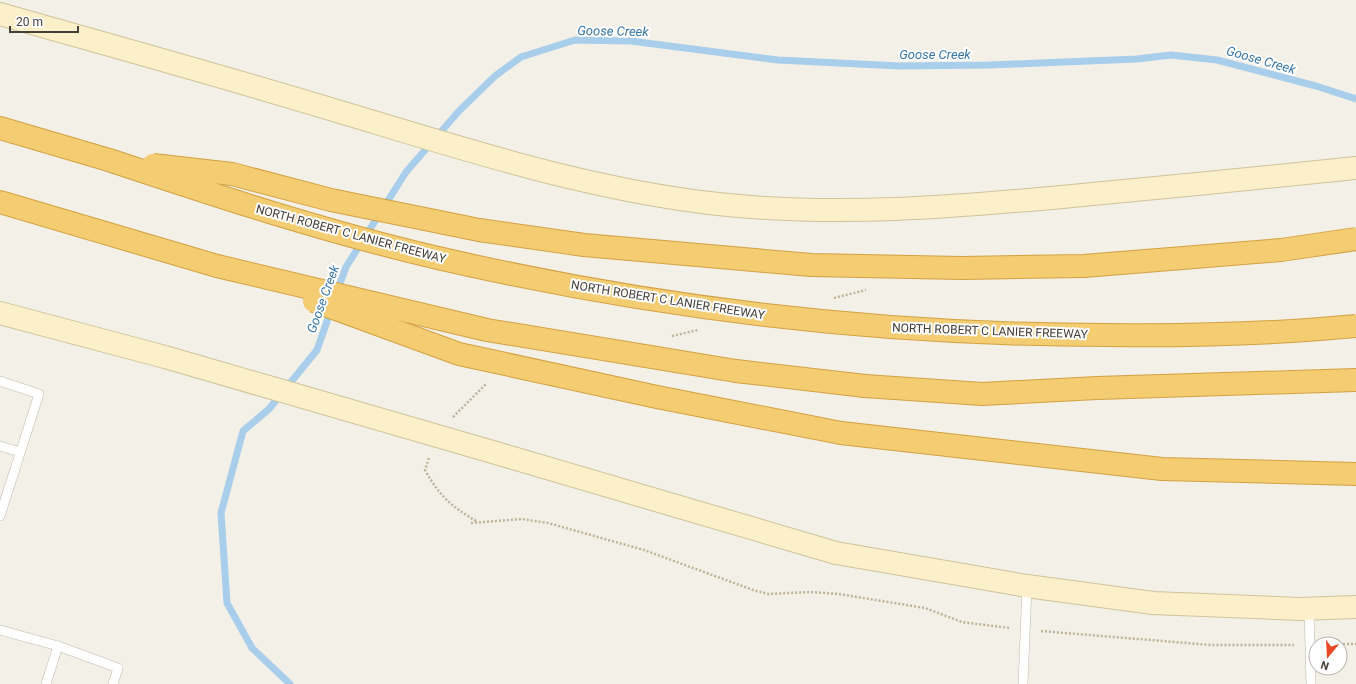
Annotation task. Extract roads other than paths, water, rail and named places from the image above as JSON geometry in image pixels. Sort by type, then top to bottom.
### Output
[{"type":"highway","name":"NORTH ROBERT C LANIER FREEWAY","points":[[0,128],[108,160],[263,212],[438,258],[564,284],[701,307],[778,317],[912,329],[1047,335],[1207,336],[1356,326]]},
{"type":"highway","points":[[108,160],[232,174],[331,200],[479,230],[584,245],[811,265],[962,268],[1084,266],[1281,250],[1356,238]]},
{"type":"highway","points":[[0,202],[216,266],[487,330],[736,371],[865,386],[982,394],[1097,388],[1356,380]]},
{"type":"highway","points":[[216,266],[459,354],[657,397],[840,433],[1162,469],[1356,474]]},
{"type":"main road","points":[[0,14],[237,81],[497,159],[578,180],[658,196],[721,205],[824,211],[932,208],[1356,168]]},
{"type":"main road","points":[[0,313],[165,357],[836,553],[1027,586],[1153,603],[1309,608],[1356,607]]},
{"type":"lane","points":[[0,382],[39,394],[0,515]]},
{"type":"lane","points":[[0,446],[20,452]]},
{"type":"lane","points":[[1023,684],[1027,630],[1027,586]]},
{"type":"lane","points":[[1309,608],[1311,684]]},
{"type":"lane","points":[[0,630],[58,646],[118,668],[113,684]]},
{"type":"lane","points":[[46,684],[58,646]]},
{"type":"waterway","name":"Goose Creek","points":[[337,292],[346,267],[406,172],[459,111],[495,76],[521,57],[575,40],[631,41],[778,60],[900,66],[990,65],[1137,59],[1171,55],[1217,60],[1316,86],[1356,99]]},
{"type":"waterway","name":"Goose Creek","points":[[290,684],[252,648],[227,603],[221,513],[243,431],[269,409],[317,350],[331,310]]}]
